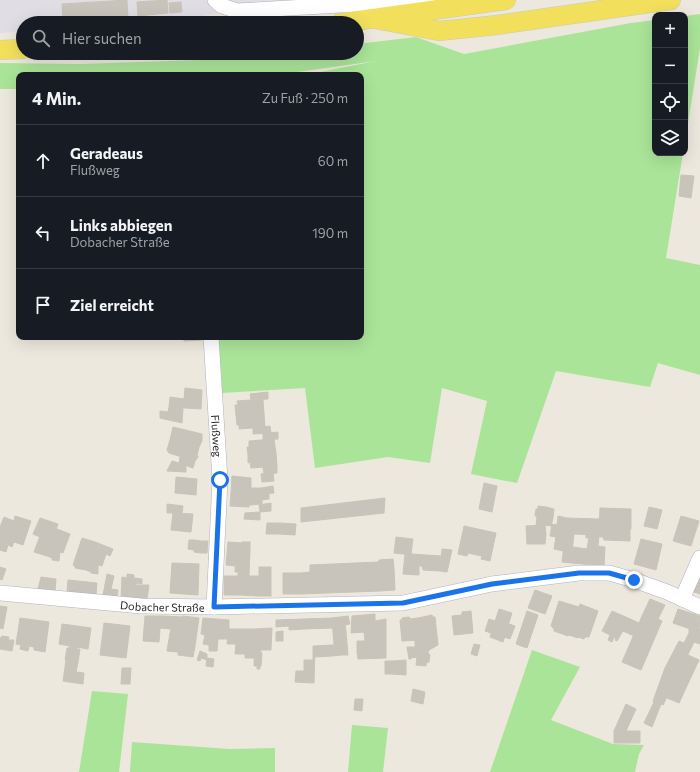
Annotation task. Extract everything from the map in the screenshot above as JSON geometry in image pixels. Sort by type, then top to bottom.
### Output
[{"type":"main road","points":[[395,15],[428,0]]},
{"type":"main road","points":[[364,20],[506,0]]},
{"type":"main road","points":[[375,19],[439,31],[497,25],[671,0]]},
{"type":"main road","points":[[0,50],[16,49]]},
{"type":"street","points":[[215,0],[222,6],[237,11],[428,0]]},
{"type":"street","name":"Flußweg","points":[[211,340],[220,480],[214,607]]},
{"type":"street","points":[[682,599],[700,558]]},
{"type":"street","name":"Dobacher Straße","points":[[0,593],[140,606],[214,607],[403,603],[492,584],[579,573],[609,573],[634,580],[700,607]]},
{"type":"shaded area","points":[[0,0],[301,0],[202,16],[16,16],[16,32],[0,33]]},
{"type":"green space","points":[[700,14],[700,48],[688,123],[688,48],[688,16]]},
{"type":"green space","points":[[652,20],[652,156],[683,156],[666,258],[700,265],[700,375],[658,363],[650,387],[556,371],[517,483],[471,474],[487,401],[442,388],[430,463],[388,457],[315,468],[305,388],[221,393],[217,340],[364,340],[364,72],[320,72],[376,61],[297,72],[16,72],[16,89],[0,89],[0,63],[80,64],[199,60],[364,60],[364,43],[416,37],[464,54]]},
{"type":"green space","points":[[532,650],[580,667],[551,720],[613,744],[644,745],[639,754],[635,772],[490,772]]},
{"type":"green space","points":[[92,691],[128,694],[119,772],[79,772]]},
{"type":"green space","points":[[352,725],[388,728],[383,772],[348,772]]},
{"type":"green space","points":[[132,742],[229,749],[275,748],[275,772],[130,772]]},
{"type":"building","points":[[127,0],[128,16],[63,16],[62,4]]},
{"type":"building","points":[[167,0],[168,13],[138,16],[137,2]]},
{"type":"building","points":[[181,2],[182,12],[170,13],[169,3]]},
{"type":"building","points":[[681,175],[694,176],[691,198],[679,196]]},
{"type":"building","points":[[185,388],[202,390],[201,409],[169,407],[170,397],[184,399]]},
{"type":"building","points":[[268,392],[268,399],[251,400],[250,394]]},
{"type":"building","points":[[263,400],[264,413],[236,415],[235,405],[238,405],[237,401]]},
{"type":"building","points":[[169,407],[183,408],[182,423],[160,418],[160,411],[168,412]]},
{"type":"building","points":[[264,413],[265,427],[239,429],[236,415]]},
{"type":"building","points":[[270,426],[271,433],[253,434],[253,428]]},
{"type":"building","points":[[173,427],[202,434],[202,441],[199,447],[170,440]]},
{"type":"building","points":[[278,432],[278,439],[263,440],[263,434]]},
{"type":"building","points":[[274,439],[276,453],[248,455],[247,447],[249,447],[249,441]]},
{"type":"building","points":[[170,440],[199,447],[198,457],[195,461],[169,453],[167,450]]},
{"type":"building","points":[[276,453],[277,466],[251,468],[250,462],[248,463],[248,455]]},
{"type":"building","points":[[180,457],[195,461],[193,468],[179,463]]},
{"type":"building","points":[[172,461],[186,465],[186,472],[167,471]]},
{"type":"building","points":[[277,466],[277,473],[264,474],[263,467]]},
{"type":"building","points":[[273,473],[274,481],[262,482],[261,474]]},
{"type":"building","points":[[232,476],[251,478],[251,488],[261,488],[262,494],[250,496],[231,494]]},
{"type":"building","points":[[176,477],[197,479],[196,495],[175,493]]},
{"type":"building","points":[[484,483],[497,486],[492,512],[479,509]]},
{"type":"building","points":[[273,486],[274,493],[262,494],[261,488]]},
{"type":"building","points":[[269,493],[269,499],[262,500],[262,494]]},
{"type":"building","points":[[231,494],[250,496],[249,507],[230,506]]},
{"type":"building","points":[[262,494],[262,504],[250,505],[250,496]]},
{"type":"building","points":[[385,498],[384,513],[301,522],[301,508]]},
{"type":"building","points":[[271,503],[271,511],[260,512],[259,505]]},
{"type":"building","points":[[167,504],[183,506],[182,513],[167,513]]},
{"type":"building","points":[[538,506],[546,507],[544,516],[545,525],[536,526],[537,516],[535,516]]},
{"type":"building","points":[[546,507],[554,509],[553,518],[544,516]]},
{"type":"building","points":[[649,507],[662,510],[657,529],[644,526]]},
{"type":"building","points":[[600,508],[631,509],[631,529],[599,528]]},
{"type":"building","points":[[260,512],[260,520],[244,519],[245,513]]},
{"type":"building","points":[[173,513],[193,514],[191,532],[171,530]]},
{"type":"building","points":[[15,516],[31,521],[23,545],[14,542],[12,547],[8,545],[6,552],[0,550],[0,527],[4,517],[14,521]]},
{"type":"building","points":[[544,516],[553,518],[551,526],[545,525]]},
{"type":"building","points":[[558,516],[567,518],[563,551],[554,549],[556,537],[550,536],[552,524],[557,525]]},
{"type":"building","points":[[681,516],[699,521],[691,546],[673,541]]},
{"type":"building","points":[[40,518],[46,520],[40,537],[33,534]]},
{"type":"building","points":[[567,518],[599,519],[599,535],[574,534],[572,563],[562,562]]},
{"type":"building","points":[[46,520],[58,524],[47,556],[34,552]]},
{"type":"building","points":[[267,523],[280,523],[280,534],[266,534]]},
{"type":"building","points":[[280,523],[296,524],[295,535],[280,534]]},
{"type":"building","points":[[545,525],[545,544],[527,544],[526,526]]},
{"type":"building","points":[[464,526],[496,533],[490,561],[481,559],[482,556],[468,553],[467,556],[458,554]]},
{"type":"building","points":[[600,528],[630,529],[630,541],[604,540],[603,537],[599,537]]},
{"type":"building","points":[[57,529],[70,534],[63,553],[60,552],[59,561],[52,560],[52,558],[47,556]]},
{"type":"building","points":[[586,534],[599,535],[598,546],[605,547],[604,566],[572,563],[573,547],[587,549],[589,538],[586,538]]},
{"type":"building","points":[[396,537],[404,538],[403,554],[394,553]]},
{"type":"building","points":[[82,538],[95,542],[86,570],[75,568],[73,565]]},
{"type":"building","points":[[404,538],[413,539],[411,554],[441,556],[440,571],[423,570],[422,566],[419,566],[419,575],[403,574],[405,554],[403,554]]},
{"type":"building","points":[[641,539],[662,544],[656,570],[634,564]]},
{"type":"building","points":[[189,540],[195,540],[194,550],[188,549]]},
{"type":"building","points":[[195,540],[201,541],[201,553],[194,552]]},
{"type":"building","points":[[201,541],[208,541],[207,553],[201,553]]},
{"type":"building","points":[[95,542],[113,549],[110,556],[106,554],[102,566],[98,565],[98,574],[91,573],[86,570]]},
{"type":"building","points":[[228,542],[242,543],[242,555],[238,555],[238,552],[236,552],[235,566],[226,565]]},
{"type":"building","points":[[242,542],[250,542],[250,549],[242,549]]},
{"type":"building","points":[[242,549],[250,549],[249,576],[259,576],[259,596],[241,595]]},
{"type":"building","points":[[442,549],[452,550],[447,572],[440,571]]},
{"type":"building","points":[[236,552],[238,552],[238,555],[242,555],[241,595],[224,595],[224,576],[238,576],[238,572],[235,572]]},
{"type":"building","points":[[393,559],[394,568],[378,570],[379,560]]},
{"type":"building","points":[[379,562],[380,591],[301,594],[301,573],[310,572],[310,565]]},
{"type":"building","points":[[172,563],[199,564],[198,595],[170,593]]},
{"type":"building","points":[[0,567],[6,569],[2,580],[0,579]]},
{"type":"building","points":[[259,567],[271,567],[271,596],[259,596]]},
{"type":"building","points":[[394,568],[395,590],[380,591],[378,570]]},
{"type":"building","points":[[283,573],[301,573],[301,594],[283,594]]},
{"type":"building","points":[[107,574],[114,576],[111,589],[118,590],[117,598],[103,595]]},
{"type":"building","points":[[127,574],[134,575],[134,578],[142,579],[142,584],[137,583],[135,585],[135,599],[121,599],[122,577],[127,578]]},
{"type":"building","points":[[700,575],[700,594],[691,591]]},
{"type":"building","points":[[41,577],[56,579],[55,591],[38,589]]},
{"type":"building","points":[[68,580],[97,583],[96,595],[67,592]]},
{"type":"building","points":[[135,585],[149,585],[147,599],[135,599]]},
{"type":"building","points":[[535,590],[552,596],[545,614],[528,608]]},
{"type":"building","points":[[650,599],[665,605],[657,621],[642,616]]},
{"type":"building","points":[[559,601],[579,607],[580,604],[598,611],[589,637],[585,637],[584,639],[578,638],[554,631],[551,626]]},
{"type":"building","points":[[0,606],[7,607],[3,629],[0,628]]},
{"type":"building","points":[[499,609],[512,613],[503,642],[490,637]]},
{"type":"building","points":[[678,609],[700,616],[699,632],[673,623]]},
{"type":"building","points":[[471,611],[473,633],[454,635],[452,616],[462,615],[462,612]]},
{"type":"building","points":[[527,611],[538,615],[527,648],[516,644]]},
{"type":"building","points":[[612,611],[628,618],[617,641],[614,637],[612,642],[608,640],[610,635],[602,631]]},
{"type":"building","points":[[375,614],[375,641],[365,641],[364,632],[351,633],[352,616]]},
{"type":"building","points":[[432,615],[435,617],[438,645],[429,650],[429,662],[426,663],[426,666],[416,665],[416,647],[421,646],[418,618]]},
{"type":"building","points":[[145,616],[161,616],[159,642],[143,641]]},
{"type":"building","points":[[161,616],[183,617],[181,635],[170,633],[171,629],[160,628]]},
{"type":"building","points":[[183,616],[199,618],[195,646],[179,644]]},
{"type":"building","points":[[348,616],[350,624],[345,625],[346,631],[333,632],[332,618]]},
{"type":"building","points":[[642,616],[657,621],[658,619],[662,621],[641,670],[622,662]]},
{"type":"building","points":[[409,617],[410,619],[418,618],[420,640],[402,641],[400,620],[402,620],[402,618]]},
{"type":"building","points":[[20,618],[49,622],[45,652],[34,650],[34,647],[29,646],[28,651],[20,649],[21,645],[16,644]]},
{"type":"building","points":[[203,618],[229,620],[229,639],[218,639],[217,651],[209,651],[209,645],[203,644],[205,635],[201,634]]},
{"type":"building","points":[[332,618],[333,628],[304,629],[303,619]]},
{"type":"building","points":[[628,618],[639,623],[634,636],[623,631]]},
{"type":"building","points":[[303,619],[304,629],[289,630],[289,626],[276,627],[276,620]]},
{"type":"building","points":[[386,619],[386,658],[358,659],[357,652],[363,652],[361,641],[375,641],[375,621]]},
{"type":"building","points":[[489,619],[495,621],[491,633],[485,631]]},
{"type":"building","points":[[104,623],[130,626],[126,658],[100,655]]},
{"type":"building","points":[[62,624],[77,626],[72,661],[65,660],[67,648],[70,646],[59,644]]},
{"type":"building","points":[[509,624],[515,626],[510,639],[504,637]]},
{"type":"building","points":[[77,626],[91,628],[88,649],[77,647],[77,649],[80,649],[78,662],[72,661]]},
{"type":"building","points":[[272,628],[271,650],[260,650],[262,654],[261,666],[260,669],[257,669],[257,666],[254,666],[255,629]]},
{"type":"building","points":[[229,629],[237,629],[236,644],[227,644]]},
{"type":"building","points":[[237,629],[255,629],[255,658],[245,658],[245,654],[235,654]]},
{"type":"building","points":[[689,629],[699,632],[663,705],[661,704],[652,727],[644,723],[654,702],[653,701],[665,668],[679,641],[684,643],[689,633]]},
{"type":"building","points":[[700,629],[700,644],[694,642]]},
{"type":"building","points":[[283,631],[283,641],[276,641],[276,632]]},
{"type":"building","points":[[346,631],[347,644],[340,644],[341,655],[332,656],[331,645],[334,645],[333,632]]},
{"type":"building","points":[[170,633],[181,635],[178,652],[167,651]]},
{"type":"building","points":[[2,636],[9,637],[8,640],[14,640],[12,651],[0,649],[0,638]]},
{"type":"building","points":[[415,640],[420,640],[421,646],[416,647],[417,657],[409,659],[407,647],[415,647]]},
{"type":"building","points":[[357,641],[361,641],[363,652],[357,652]]},
{"type":"building","points":[[179,644],[195,646],[193,657],[178,655]]},
{"type":"building","points":[[340,644],[347,644],[348,655],[341,655]]},
{"type":"building","points":[[474,644],[480,645],[477,656],[471,654]]},
{"type":"building","points":[[331,645],[332,656],[315,657],[315,646]]},
{"type":"building","points":[[313,646],[315,646],[314,683],[295,682],[296,671],[304,671],[304,660],[313,660]]},
{"type":"building","points":[[200,651],[207,654],[207,660],[201,658],[200,661],[197,660]]},
{"type":"building","points":[[688,655],[699,660],[679,703],[667,698]]},
{"type":"building","points":[[207,658],[214,659],[213,667],[206,666]]},
{"type":"building","points":[[66,660],[72,661],[69,682],[63,681]]},
{"type":"building","points":[[406,660],[406,675],[391,674],[393,661]]},
{"type":"building","points":[[72,661],[78,662],[76,672],[84,673],[83,684],[69,682]]},
{"type":"building","points":[[385,661],[393,661],[391,674],[385,674]]},
{"type":"building","points":[[122,668],[131,668],[130,684],[121,684]]},
{"type":"building","points":[[413,689],[425,692],[423,704],[411,701]]},
{"type":"building","points":[[355,699],[363,699],[362,711],[354,710]]},
{"type":"building","points":[[626,704],[636,709],[626,731],[640,731],[640,743],[614,743],[614,731]]},
{"type":"route","points":[[220,480],[214,607],[403,603],[492,584],[579,573],[609,573],[634,580]]}]
